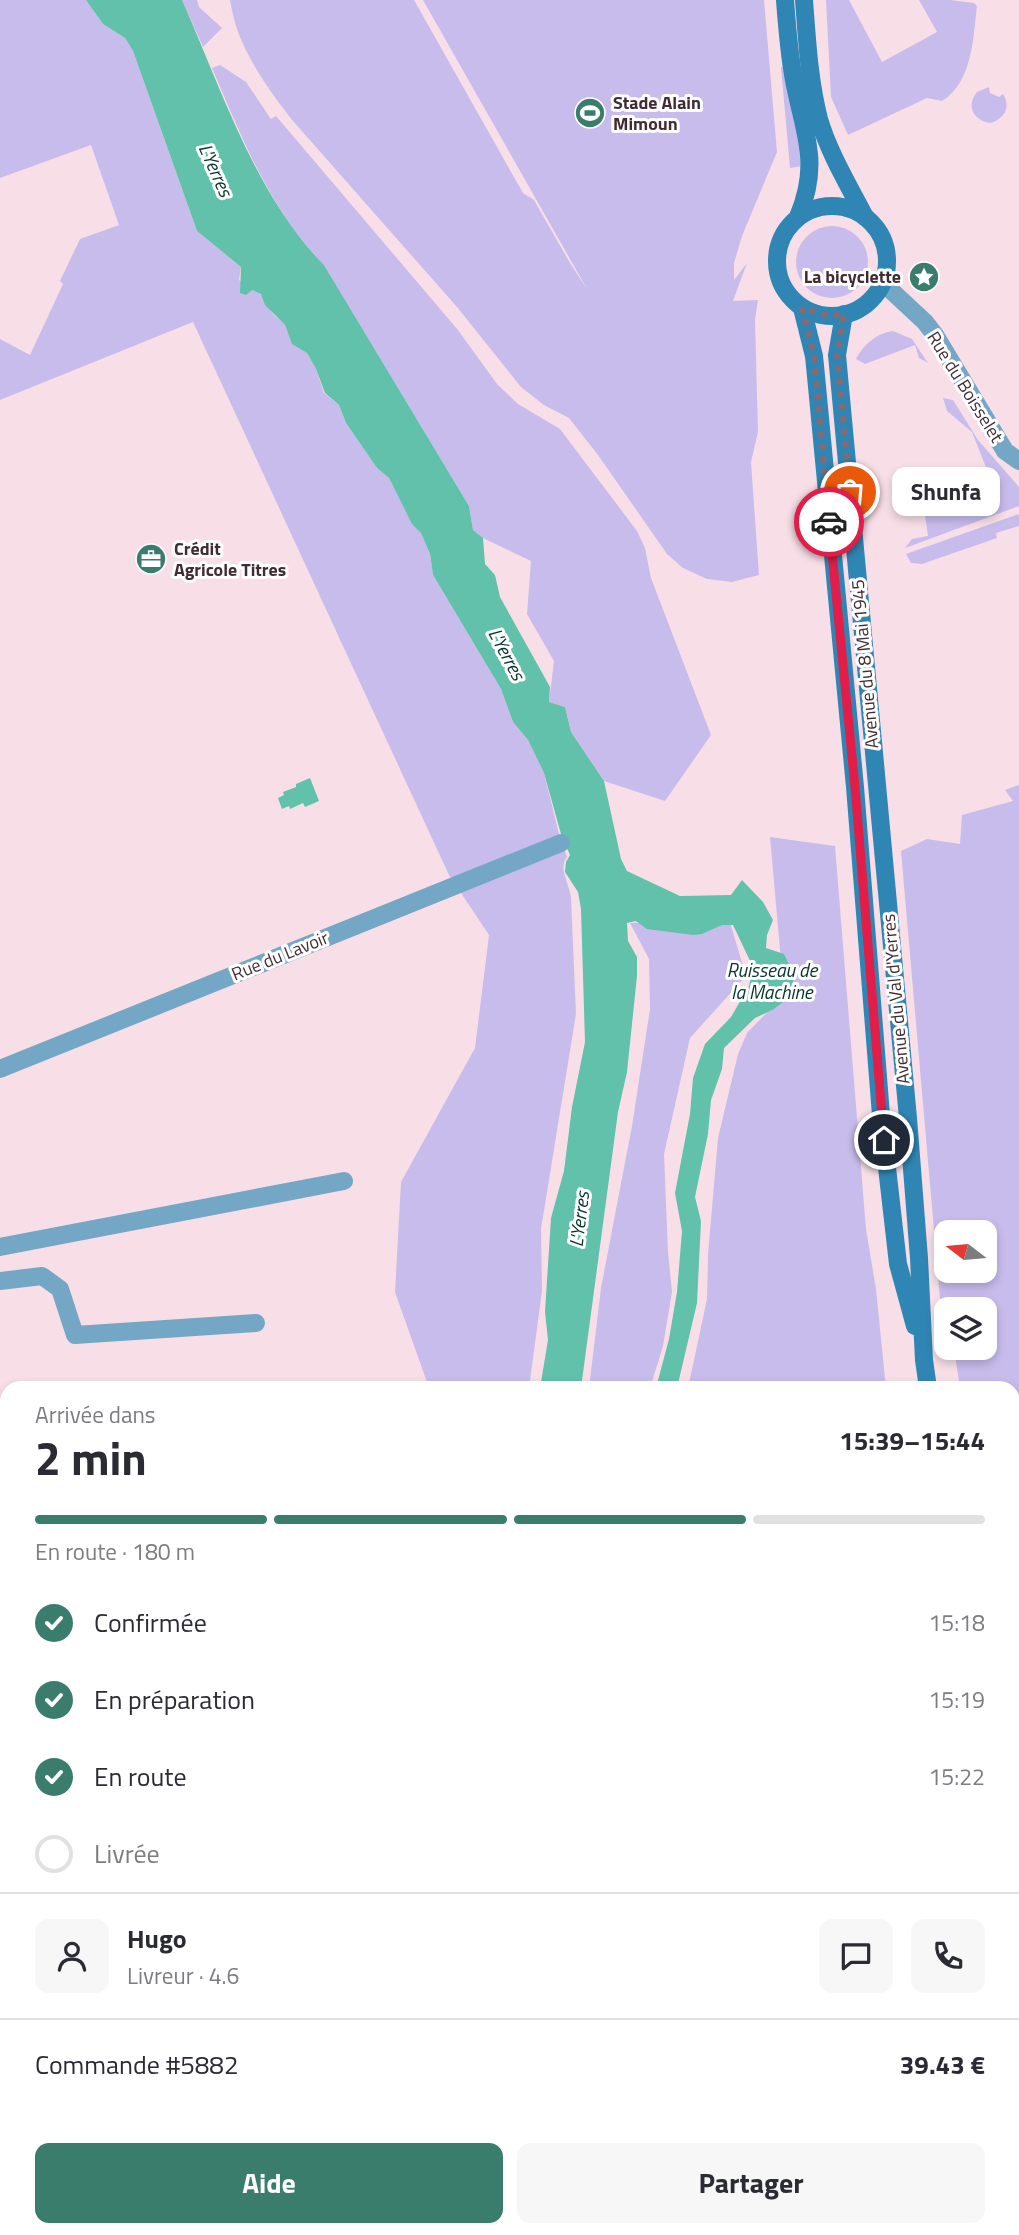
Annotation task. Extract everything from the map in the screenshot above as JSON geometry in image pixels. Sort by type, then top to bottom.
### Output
[{"type":"main road","points":[[785,0],[791,59],[811,170],[809,188],[798,217]]},
{"type":"main road","points":[[804,0],[809,60],[820,120],[838,164],[865,217]]},
{"type":"main road","points":[[832,205],[849,208],[865,217],[883,240],[886,254],[882,282],[870,301],[858,309],[830,316],[802,308],[789,296],[780,281],[776,263],[786,230],[798,217],[814,208],[832,205]]},
{"type":"main road","name":"Avenue du 8 Mai 1945","points":[[802,308],[815,366],[860,849]]},
{"type":"main road","name":"Avenue du 8 Mai 1945","points":[[844,314],[837,355],[881,847]]},
{"type":"main road","name":"Avenue du Val d'Yerres","points":[[881,847],[909,1130],[927,1381]]},
{"type":"main road","name":"Avenue du Val d'Yerres","points":[[860,849],[881,1115],[898,1264],[924,1360]]},
{"type":"street","name":"Rue du Boisselet","points":[[882,282],[925,322],[935,335],[1005,451],[1019,461]]},
{"type":"street","name":"Rue du Lavoir","points":[[0,1069],[561,843]]},
{"type":"street","points":[[0,1247],[344,1181]]},
{"type":"street","points":[[0,1281],[42,1276],[60,1289],[75,1335],[256,1323]]},
{"type":"shaded area","points":[[0,0],[86,0],[103,24],[125,38],[133,51],[197,231],[241,267],[239,280],[261,294],[273,314],[285,325],[292,343],[307,353],[324,393],[339,405],[346,423],[377,468],[389,478],[412,523],[421,533],[430,554],[433,575],[501,689],[513,722],[528,740],[544,773],[567,857],[564,871],[571,897],[576,1014],[541,1229],[542,1291],[530,1381],[427,1381],[395,1292],[401,1182],[475,1048],[489,935],[449,875],[193,322],[0,400],[0,339],[30,355],[63,284],[60,281],[80,239],[119,225],[91,145],[0,178]]},
{"type":"shaded area","points":[[182,0],[197,0],[199,7],[222,28],[203,47]]},
{"type":"shaded area","points":[[230,0],[414,0],[523,193],[534,200],[587,289],[423,0],[764,0],[777,152],[742,236],[734,263],[734,280],[747,263],[733,301],[758,300],[755,320],[758,432],[751,462],[759,575],[732,582],[707,579],[683,568],[667,554],[569,418],[544,405],[521,387],[457,307],[293,121],[249,56],[237,28]]},
{"type":"shaded area","points":[[826,0],[849,0],[882,62],[937,32],[919,0],[974,3],[977,6],[970,58],[960,82],[942,101],[927,98],[848,135],[831,97]]},
{"type":"shaded area","points":[[220,65],[246,82],[271,119],[276,116],[458,330],[497,384],[518,404],[560,429],[637,531],[645,548],[651,578],[711,735],[665,801],[604,781],[571,732],[565,707],[549,702],[554,661],[527,614],[531,561],[483,538],[473,530],[469,506],[324,265],[288,221],[259,172],[212,68]]},
{"type":"shaded area","points":[[786,66],[803,166],[790,168],[781,67]]},
{"type":"shaded area","points":[[989,87],[990,93],[999,97],[1003,94],[1006,103],[1003,115],[990,123],[979,119],[972,107],[977,92]]},
{"type":"shaded area","points":[[839,226],[858,236],[866,248],[866,276],[858,288],[846,296],[825,298],[806,288],[798,276],[796,255],[806,236],[818,228]]},
{"type":"shaded area","points":[[893,331],[912,339],[928,363],[919,358],[915,345],[865,364],[856,359],[871,340]]},
{"type":"shaded area","points":[[943,398],[953,400],[978,440],[1019,487],[1019,506],[905,548],[912,539],[928,536],[925,515],[928,509],[993,485],[972,432],[947,411]]},
{"type":"shaded area","points":[[1019,514],[1019,526],[996,533],[997,538],[922,564],[911,563],[906,554]]},
{"type":"shaded area","points":[[1019,785],[1019,1381],[959,1381],[956,1360],[997,1360],[997,1297],[940,1297],[939,1283],[998,1283],[998,1220],[934,1220],[934,1230],[901,851],[927,839],[960,844],[962,815],[1013,801],[1005,790]]},
{"type":"shaded area","points":[[770,837],[835,846],[866,1229],[876,1289],[885,1381],[689,1381],[707,1299],[718,1138],[738,1054],[747,1033],[784,995]]},
{"type":"shaded area","points":[[729,919],[746,976],[690,1038],[664,1154],[672,1292],[663,1346],[652,1381],[590,1381],[601,1288],[632,1126],[650,1009],[649,959],[630,923]]},
{"type":"water","points":[[86,0],[182,0],[259,174],[300,237],[324,265],[469,506],[473,530],[483,538],[485,564],[495,575],[500,597],[550,687],[549,702],[565,707],[571,732],[604,781],[621,859],[627,871],[680,896],[731,895],[742,880],[763,902],[773,920],[767,935],[766,948],[784,954],[794,975],[791,996],[774,1009],[755,1018],[724,1048],[722,1069],[711,1100],[708,1134],[695,1197],[701,1221],[697,1303],[679,1381],[658,1381],[677,1292],[682,1231],[675,1193],[690,1114],[693,1078],[705,1044],[731,1017],[749,986],[753,967],[733,925],[722,925],[693,935],[647,929],[636,921],[627,923],[628,941],[637,957],[637,976],[627,1072],[618,1112],[582,1381],[541,1381],[548,1340],[545,1312],[551,1218],[564,1171],[572,1107],[585,1042],[581,909],[578,892],[565,872],[570,855],[561,834],[544,773],[528,740],[513,722],[501,689],[433,575],[430,554],[421,533],[412,524],[389,478],[377,468],[346,423],[339,405],[325,393],[307,353],[292,344],[285,325],[265,305],[261,294],[252,290],[246,295],[240,293],[241,267],[197,231],[133,51],[125,38],[103,24]]},
{"type":"water","points":[[310,778],[319,801],[305,807],[303,803],[290,809],[289,806],[282,809],[278,798],[284,795],[283,792]]},
{"type":"way so far","points":[[829,522],[814,356],[802,308],[830,316],[844,314],[837,355],[850,492]]},
{"type":"place","name":"Stade Alain Mimoun","points":[[590,113]]},
{"type":"place","name":"La bicyclette","points":[[924,277]]},
{"type":"place","name":"Shunfa","points":[[850,492]]},
{"type":"place","name":"Crédit Agricole Titres","points":[[151,559]]},
{"type":"route","points":[[829,522],[855,787],[884,1140]]},
{"type":"water label","name":"L'Yerres","points":[[216,170]]},
{"type":"water label","name":"L'Yerres","points":[[507,654]]},
{"type":"water label","name":"Ruisseau de la Machine","points":[[772,981]]},
{"type":"water label","name":"L'Yerres","points":[[579,1219]]}]
